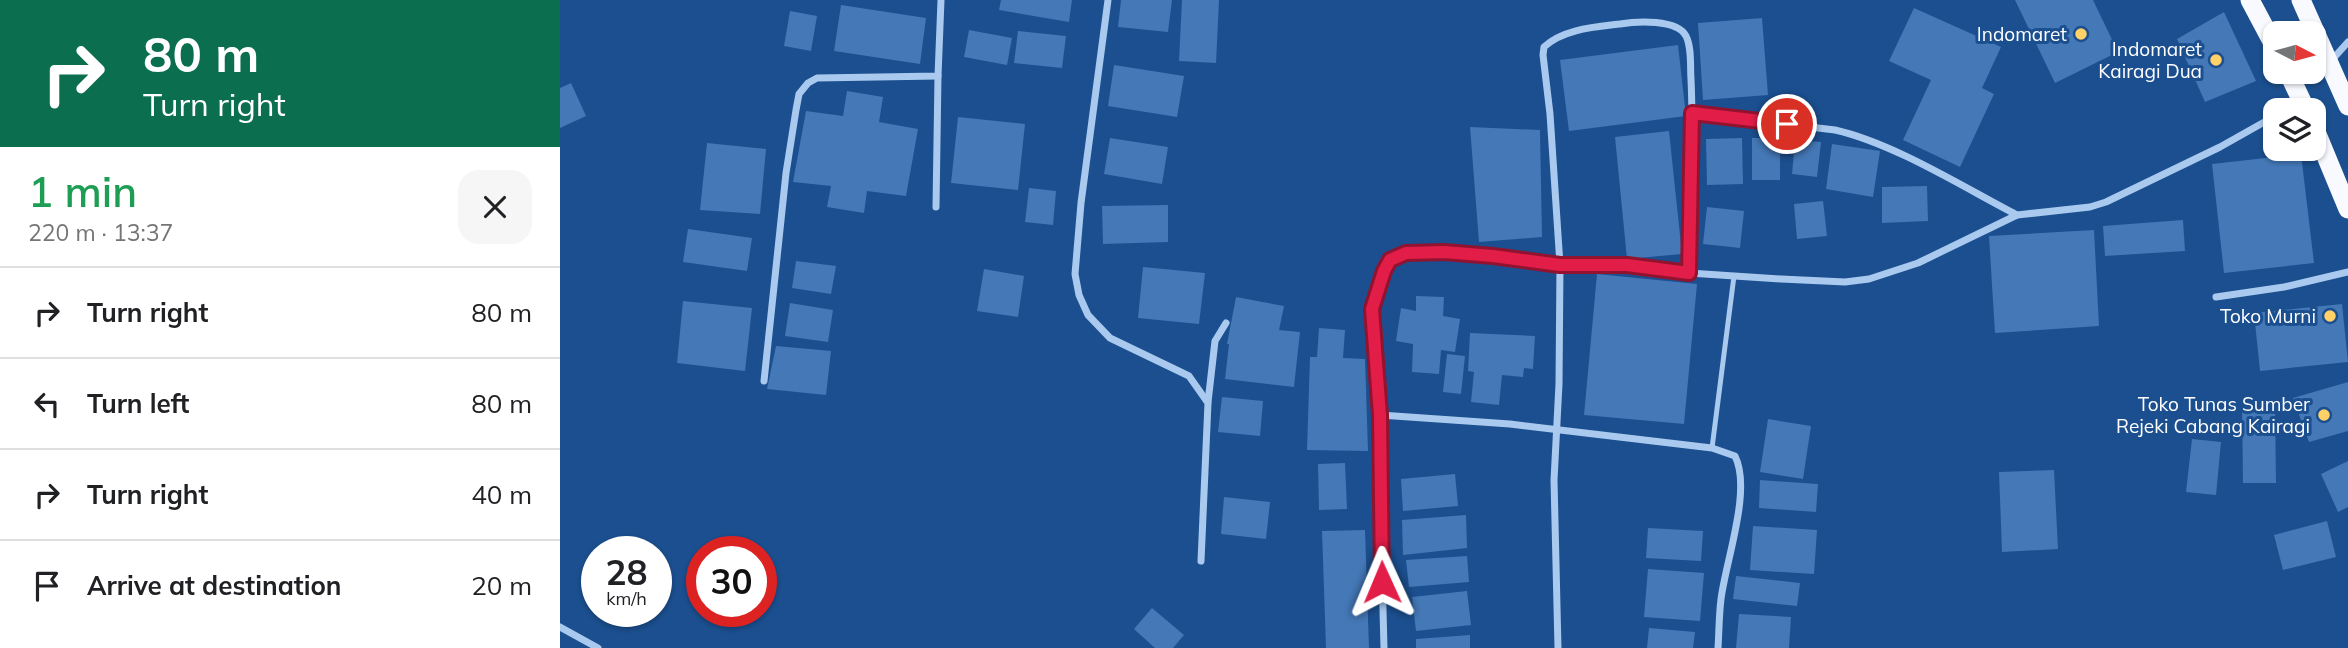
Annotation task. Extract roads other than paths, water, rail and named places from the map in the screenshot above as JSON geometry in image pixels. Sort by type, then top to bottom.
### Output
[{"type":"highway","points":[[2250,0],[2263,24]]},
{"type":"highway","points":[[2301,0],[2348,106]]},
{"type":"highway","points":[[2326,156],[2348,209]]},
{"type":"street","points":[[936,207],[941,0]]},
{"type":"street","points":[[1108,0],[1080,203],[1075,274],[1079,295],[1088,315],[1110,338],[1189,376],[1208,403]]},
{"type":"street","points":[[1558,648],[1554,480],[1560,265],[1552,139],[1543,55],[1544,47],[1558,37],[1631,22],[1658,23],[1679,28],[1686,36],[1690,52],[1692,113],[1689,273]]},
{"type":"street","points":[[2329,62],[2348,41]]},
{"type":"street","points":[[764,381],[786,173],[799,94],[807,83],[817,78],[938,76]]},
{"type":"street","points":[[1692,113],[1835,130],[1858,136],[1903,156],[2017,215]]},
{"type":"street","points":[[1384,648],[1380,415],[1372,309],[1390,260],[1406,253],[1444,252],[1560,265],[1627,265],[1689,273],[1845,282],[1869,279],[1918,263],[2017,215],[2090,207],[2106,202],[2220,147],[2263,123]]},
{"type":"street","points":[[2216,297],[2348,272]]},
{"type":"street","points":[[1201,561],[1208,403],[1215,341],[1226,323]]},
{"type":"street","points":[[1380,415],[1556,429],[1712,448],[1735,456],[1741,468],[1741,497],[1721,599],[1718,648]]},
{"type":"street","points":[[560,627],[598,648]]},
{"type":"lane","points":[[1712,448],[1734,276]]},
{"type":"place","name":"Indomaret","points":[[2081,34]]},
{"type":"place","name":"Indomaret Kairagi Dua","points":[[2216,60]]},
{"type":"place","name":"Toko Murni","points":[[2330,316]]},
{"type":"place","name":"Toko Tunas Sumber Rejeki Cabang Kairagi","points":[[2324,415]]}]
